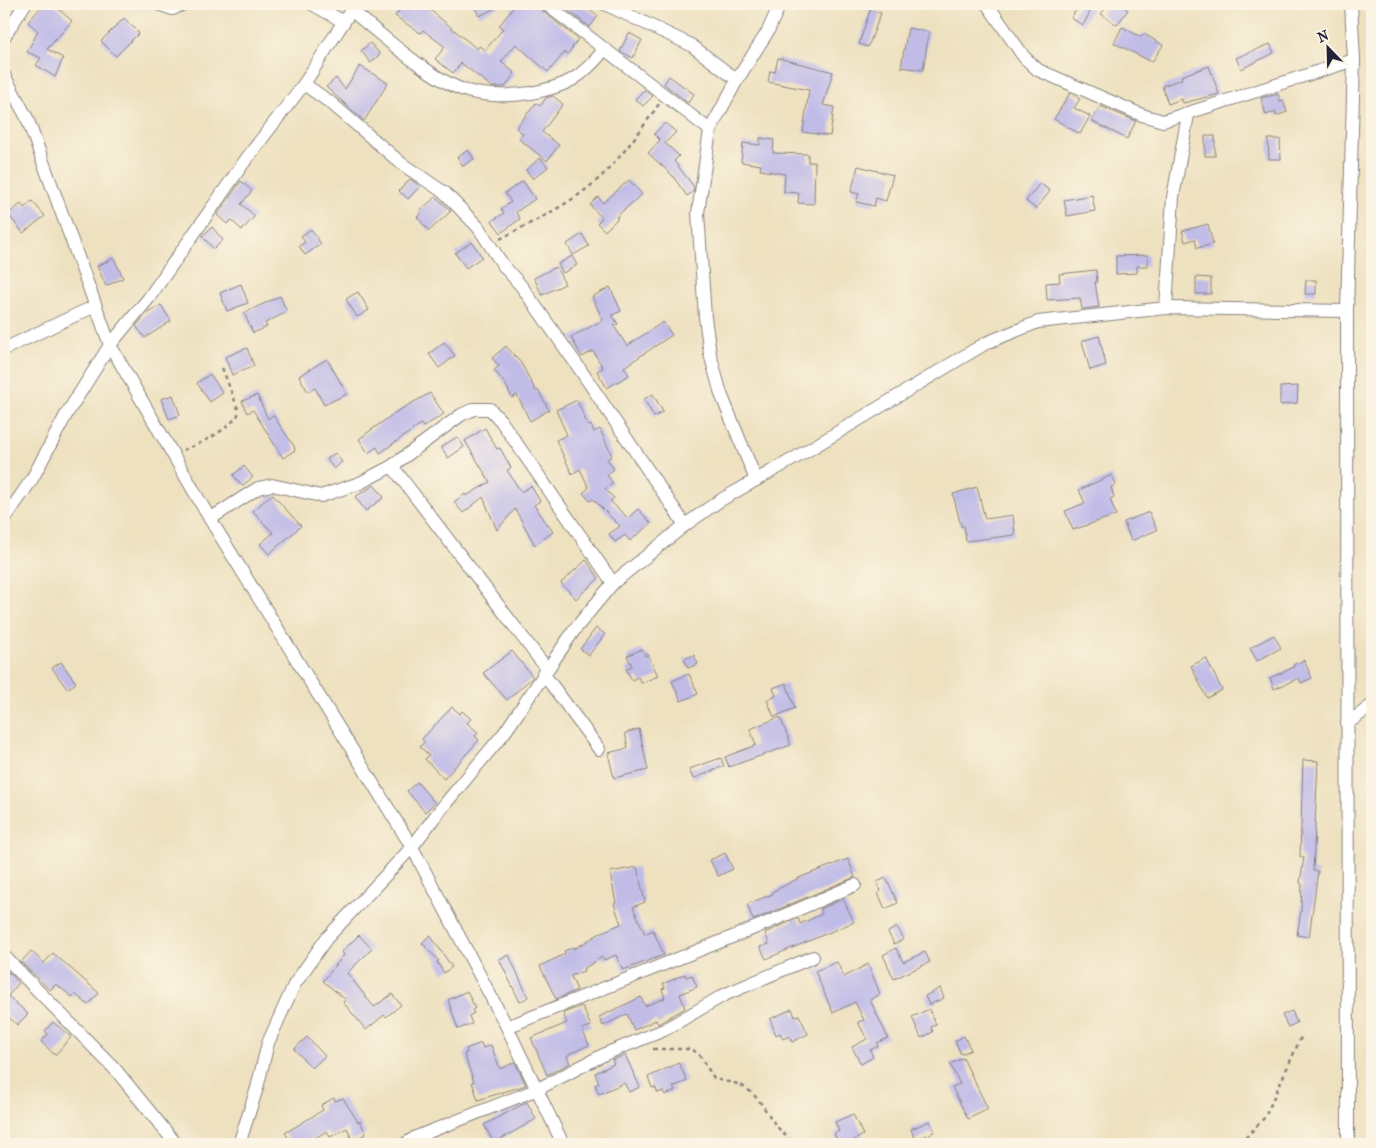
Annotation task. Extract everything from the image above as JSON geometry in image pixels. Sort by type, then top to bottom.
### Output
[{"type":"street","points":[[4,37],[25,4]]},
{"type":"street","points":[[158,4],[173,9],[184,4]]},
{"type":"street","points":[[312,4],[344,22]]},
{"type":"street","points":[[546,4],[710,130]]},
{"type":"street","points":[[606,4],[691,45],[737,80]]},
{"type":"street","points":[[756,480],[721,394],[710,354],[705,317],[698,213],[710,130],[737,80],[760,46],[780,4]]},
{"type":"street","points":[[987,4],[1024,57],[1038,70],[1142,115],[1163,121],[1188,115],[1354,60]]},
{"type":"street","points":[[1348,1144],[1347,311],[1354,60],[1351,4]]},
{"type":"street","points":[[4,520],[32,479],[66,415],[110,345],[148,299],[247,158],[304,84],[353,7],[400,50],[454,86],[466,91],[488,95],[510,96],[555,89],[582,75],[604,50]]},
{"type":"street","points":[[4,75],[27,118],[69,228],[110,345],[210,518],[412,847],[507,1027],[563,1144]]},
{"type":"street","points":[[304,84],[331,103],[402,164],[445,193],[478,228],[577,365],[685,525]]},
{"type":"street","points":[[1166,308],[1173,197],[1188,115]]},
{"type":"street","points":[[4,349],[95,306]]},
{"type":"street","points":[[239,1144],[257,1088],[268,1043],[294,985],[326,939],[412,847],[505,732],[575,629],[613,583],[685,525],[719,501],[986,343],[1038,322],[1166,308],[1347,311]]},
{"type":"street","points":[[210,518],[258,488],[272,486],[321,496],[360,483],[392,466],[462,415],[474,409],[490,409],[501,421],[613,583]]},
{"type":"street","points":[[392,466],[545,671],[599,749]]},
{"type":"street","points":[[1347,724],[1372,705]]},
{"type":"street","points":[[507,1027],[762,925],[855,885]]},
{"type":"street","points":[[4,956],[115,1069],[176,1144]]},
{"type":"street","points":[[404,1144],[416,1137],[538,1089],[605,1054],[664,1030],[724,995],[813,957]]},
{"type":"path","points":[[490,245],[554,210],[597,181],[638,134],[664,95]]},
{"type":"path","points":[[173,454],[197,445],[233,422],[238,416],[238,408],[221,366]]},
{"type":"path","points":[[1240,1144],[1264,1117],[1302,1035]]},
{"type":"path","points":[[650,1049],[692,1049],[699,1055],[714,1078],[735,1082],[750,1091],[780,1133],[797,1144]]},
{"type":"building","points":[[44,4],[53,4],[72,21],[47,49],[63,58],[55,77],[36,65],[41,58],[27,52],[38,31],[28,22]]},
{"type":"building","points":[[404,4],[423,4],[477,49],[479,46],[485,50],[503,29],[499,26],[516,4],[538,4],[541,10],[578,39],[568,54],[565,52],[548,72],[516,44],[501,62],[515,73],[505,87],[492,87],[461,63],[453,73],[435,59],[445,47],[423,30],[420,33],[395,16]]},
{"type":"building","points":[[473,4],[504,4],[479,16]]},
{"type":"building","points":[[559,4],[580,4],[598,16],[590,27]]},
{"type":"building","points":[[1080,4],[1092,9],[1083,25],[1071,18]]},
{"type":"building","points":[[1109,4],[1120,4],[1128,10],[1117,25],[1101,14]]},
{"type":"building","points":[[870,10],[881,13],[868,47],[859,44]]},
{"type":"building","points":[[124,18],[139,33],[116,56],[101,41]]},
{"type":"building","points":[[1122,27],[1141,37],[1144,34],[1163,45],[1152,62],[1114,43]]},
{"type":"building","points":[[908,28],[929,32],[923,70],[901,67]]},
{"type":"building","points":[[629,33],[642,40],[633,58],[620,51]]},
{"type":"building","points":[[370,43],[380,54],[371,63],[361,51]]},
{"type":"building","points":[[1270,44],[1274,53],[1241,69],[1236,58]]},
{"type":"building","points":[[778,58],[833,72],[823,105],[834,107],[830,136],[803,132],[809,90],[768,82],[770,71],[775,72]]},
{"type":"building","points":[[360,66],[388,83],[364,121],[326,87],[336,78],[345,89]]},
{"type":"building","points":[[1209,66],[1219,94],[1183,103],[1182,99],[1168,104],[1162,86],[1182,79],[1181,76]]},
{"type":"building","points":[[669,76],[694,94],[688,103],[664,84]]},
{"type":"building","points":[[644,90],[653,96],[643,106],[635,99]]},
{"type":"building","points":[[1070,93],[1080,99],[1074,108],[1090,116],[1080,134],[1054,119]]},
{"type":"building","points":[[1278,94],[1280,101],[1283,100],[1287,112],[1276,116],[1275,112],[1266,115],[1261,98]]},
{"type":"building","points":[[553,96],[563,104],[542,132],[559,145],[547,161],[519,139],[523,134],[516,128],[536,103],[540,106],[546,98]]},
{"type":"building","points":[[1100,106],[1136,121],[1127,139],[1092,121]]},
{"type":"building","points":[[665,123],[676,132],[665,143],[679,156],[674,161],[694,187],[693,192],[687,196],[672,175],[648,153],[660,140],[654,134]]},
{"type":"building","points":[[1205,136],[1215,136],[1215,156],[1205,156]]},
{"type":"building","points":[[760,138],[774,140],[773,153],[808,154],[808,162],[815,162],[814,204],[798,203],[799,193],[784,192],[785,174],[760,170],[761,165],[741,162],[743,143],[760,145]]},
{"type":"building","points":[[1268,139],[1280,139],[1281,159],[1269,159]]},
{"type":"building","points":[[468,150],[474,159],[463,166],[457,157]]},
{"type":"building","points":[[540,158],[548,167],[533,179],[526,170]]},
{"type":"building","points":[[858,166],[893,175],[886,201],[876,198],[874,206],[856,202],[859,194],[851,192]]},
{"type":"building","points":[[410,179],[420,186],[408,199],[399,191]]},
{"type":"building","points":[[629,180],[642,194],[616,217],[618,218],[605,231],[597,223],[602,218],[590,205],[598,197],[603,203]]},
{"type":"building","points":[[241,181],[252,191],[241,204],[255,216],[242,230],[231,220],[227,224],[217,215]]},
{"type":"building","points":[[523,181],[535,199],[516,212],[520,219],[501,233],[492,221],[504,213],[501,209],[511,202],[505,193]]},
{"type":"building","points":[[1040,183],[1050,191],[1036,209],[1026,201]]},
{"type":"building","points":[[1092,195],[1095,211],[1067,216],[1064,200]]},
{"type":"building","points":[[436,197],[451,211],[429,231],[417,217],[421,214],[419,211]]},
{"type":"building","points":[[32,201],[45,216],[23,233],[8,214],[21,204],[24,208]]},
{"type":"building","points":[[1208,224],[1213,244],[1197,248],[1195,239],[1185,242],[1182,231]]},
{"type":"building","points":[[212,227],[223,240],[214,249],[202,236]]},
{"type":"building","points":[[311,229],[321,244],[305,255],[299,246],[305,242],[301,236]]},
{"type":"building","points":[[582,234],[589,246],[573,255],[567,244]]},
{"type":"building","points":[[472,242],[482,257],[466,268],[455,253]]},
{"type":"building","points":[[1148,255],[1148,266],[1137,266],[1137,273],[1116,274],[1116,256]]},
{"type":"building","points":[[572,256],[577,265],[563,273],[558,264]]},
{"type":"building","points":[[114,258],[123,278],[106,286],[97,266]]},
{"type":"building","points":[[556,267],[565,284],[542,295],[534,278]]},
{"type":"building","points":[[1096,270],[1097,282],[1095,282],[1099,307],[1082,309],[1080,298],[1047,300],[1046,283],[1060,282],[1059,274]]},
{"type":"building","points":[[1196,277],[1211,278],[1211,294],[1196,294]]},
{"type":"building","points":[[1306,280],[1316,280],[1316,294],[1305,294]]},
{"type":"building","points":[[241,284],[248,303],[227,311],[220,293]]},
{"type":"building","points":[[610,287],[621,311],[612,315],[618,324],[614,326],[627,346],[663,322],[672,335],[624,367],[629,375],[607,388],[597,371],[603,368],[593,351],[582,357],[571,337],[603,320],[592,297]]},
{"type":"building","points":[[358,292],[369,310],[357,317],[346,299]]},
{"type":"building","points":[[280,296],[287,312],[265,323],[267,327],[253,333],[244,313]]},
{"type":"building","points":[[161,305],[171,321],[145,338],[136,326],[146,314]]},
{"type":"building","points":[[1099,336],[1106,365],[1090,370],[1082,341]]},
{"type":"building","points":[[444,342],[455,356],[439,368],[429,354]]},
{"type":"building","points":[[506,346],[521,363],[549,410],[530,421],[517,395],[512,398],[506,385],[494,370],[499,366],[492,358]]},
{"type":"building","points":[[247,348],[254,366],[232,375],[225,357]]},
{"type":"building","points":[[327,359],[347,394],[324,405],[315,388],[308,392],[299,376]]},
{"type":"building","points":[[210,374],[223,393],[210,402],[197,383]]},
{"type":"building","points":[[1298,386],[1297,403],[1280,405],[1280,387]]},
{"type":"building","points":[[430,393],[444,414],[423,427],[421,424],[380,453],[377,447],[368,453],[359,439],[396,412]]},
{"type":"building","points":[[653,394],[663,412],[654,417],[644,399]]},
{"type":"building","points":[[173,395],[180,415],[169,419],[161,399]]},
{"type":"building","points":[[257,395],[268,419],[273,415],[294,446],[295,450],[283,458],[253,410],[247,413],[242,401]]},
{"type":"building","points":[[577,400],[588,426],[591,425],[594,432],[600,429],[612,456],[607,459],[614,469],[607,475],[613,483],[605,489],[614,498],[610,501],[628,518],[638,509],[651,523],[630,541],[625,535],[615,542],[609,534],[620,526],[593,499],[590,501],[583,493],[589,488],[580,469],[572,474],[556,440],[567,435],[556,410]]},
{"type":"building","points":[[485,428],[497,449],[500,448],[511,468],[507,470],[521,492],[531,486],[540,501],[534,505],[553,532],[535,545],[515,509],[497,530],[483,497],[463,513],[454,502],[465,494],[466,496],[490,482],[465,441]]},
{"type":"building","points":[[457,437],[464,447],[448,458],[441,447]]},
{"type":"building","points":[[335,453],[342,462],[334,469],[327,459]]},
{"type":"building","points":[[244,466],[253,477],[242,486],[233,475]]},
{"type":"building","points":[[1112,475],[1116,485],[1111,487],[1114,497],[1110,499],[1116,515],[1073,530],[1065,511],[1085,503],[1079,490]]},
{"type":"building","points":[[374,485],[384,497],[366,511],[355,497]]},
{"type":"building","points":[[977,487],[985,519],[1013,515],[1015,535],[966,541],[964,526],[961,526],[953,494]]},
{"type":"building","points":[[272,494],[301,526],[269,554],[260,544],[273,533],[253,511]]},
{"type":"building","points":[[1149,512],[1157,530],[1131,541],[1124,522]]},
{"type":"building","points":[[586,560],[599,578],[576,599],[561,583]]},
{"type":"building","points":[[596,628],[605,634],[589,655],[580,649]]},
{"type":"building","points":[[1274,635],[1281,648],[1257,661],[1250,648]]},
{"type":"building","points":[[642,649],[645,656],[648,654],[658,676],[641,683],[638,677],[632,680],[626,669],[632,666],[627,656]]},
{"type":"building","points":[[512,651],[533,677],[507,700],[483,673]]},
{"type":"building","points":[[694,655],[698,664],[688,668],[684,659]]},
{"type":"building","points":[[1206,658],[1222,690],[1207,698],[1191,666]]},
{"type":"building","points":[[1304,660],[1312,678],[1301,683],[1299,678],[1274,689],[1270,678],[1294,667],[1293,665]]},
{"type":"building","points":[[61,662],[76,683],[67,689],[52,668]]},
{"type":"building","points":[[689,674],[698,694],[681,701],[672,681]]},
{"type":"building","points":[[786,683],[795,708],[774,717],[767,700],[776,696],[773,688]]},
{"type":"building","points":[[452,707],[460,714],[462,711],[471,719],[467,723],[478,732],[475,736],[479,740],[444,779],[425,759],[429,755],[420,747],[424,742],[422,739]]},
{"type":"building","points":[[780,717],[791,745],[729,767],[725,757],[756,745],[750,729]]},
{"type":"building","points":[[639,729],[648,770],[614,778],[608,753],[628,748],[625,733]]},
{"type":"building","points":[[721,758],[724,766],[693,779],[689,769]]},
{"type":"building","points":[[1303,760],[1318,761],[1313,871],[1318,871],[1309,937],[1297,935],[1301,911],[1302,884],[1300,883],[1304,857],[1300,857]]},
{"type":"building","points":[[417,782],[435,803],[425,812],[407,791]]},
{"type":"building","points":[[725,853],[733,869],[718,876],[710,860]]},
{"type":"building","points":[[848,859],[855,877],[753,920],[747,904],[773,894],[772,892],[801,877]]},
{"type":"building","points":[[637,867],[645,902],[633,907],[645,934],[653,930],[664,955],[623,970],[616,955],[604,960],[602,957],[583,969],[584,971],[571,976],[577,990],[556,999],[540,966],[565,954],[564,951],[574,947],[574,949],[602,932],[621,924],[614,904],[616,903],[610,872]]},
{"type":"building","points":[[886,878],[898,903],[885,909],[878,893],[881,891],[877,882]]},
{"type":"building","points":[[843,899],[854,922],[766,959],[760,947],[769,944],[765,933],[798,918],[800,924],[822,914],[820,909]]},
{"type":"building","points":[[897,927],[904,939],[894,944],[888,932]]},
{"type":"building","points":[[359,935],[372,949],[347,973],[374,1007],[392,994],[401,1005],[386,1017],[384,1015],[366,1030],[343,1002],[346,1000],[323,981],[344,955],[342,952]]},
{"type":"building","points":[[430,935],[452,967],[444,973],[437,962],[439,961],[422,943]]},
{"type":"building","points":[[896,948],[903,962],[925,952],[930,962],[894,979],[883,955]]},
{"type":"building","points":[[31,951],[44,963],[53,953],[99,993],[88,1005],[75,994],[72,997],[56,984],[50,990],[21,962]]},
{"type":"building","points":[[509,955],[528,997],[520,1002],[499,959]]},
{"type":"building","points":[[837,962],[844,977],[868,964],[880,994],[870,1000],[888,1038],[877,1043],[878,1046],[870,1050],[873,1057],[861,1064],[852,1047],[867,1039],[858,1022],[864,1020],[855,1002],[833,1013],[815,971]]},
{"type":"building","points":[[9,972],[19,983],[8,996],[28,1014],[17,1025],[4,1013],[4,978]]},
{"type":"building","points":[[685,974],[686,977],[692,975],[697,987],[680,994],[685,1008],[658,1024],[656,1020],[634,1030],[627,1014],[603,1026],[599,1017],[641,997],[645,1006],[665,998],[662,989],[665,988],[663,984]]},
{"type":"building","points":[[940,988],[944,998],[929,1005],[925,996]]},
{"type":"building","points":[[467,991],[475,1008],[472,1010],[474,1013],[469,1016],[472,1024],[458,1029],[448,1000]]},
{"type":"building","points":[[582,1006],[591,1026],[582,1029],[589,1045],[569,1054],[567,1057],[570,1063],[547,1075],[531,1038],[567,1023],[563,1013]]},
{"type":"building","points":[[792,1009],[795,1017],[799,1015],[808,1034],[792,1042],[789,1036],[783,1039],[780,1033],[776,1035],[770,1019]]},
{"type":"building","points":[[929,1009],[936,1025],[931,1027],[933,1032],[921,1038],[912,1017]]},
{"type":"building","points":[[1292,1011],[1297,1023],[1288,1027],[1282,1015]]},
{"type":"building","points":[[53,1022],[71,1037],[55,1055],[41,1042],[48,1034],[45,1031]]},
{"type":"building","points":[[964,1036],[971,1050],[961,1054],[955,1041]]},
{"type":"building","points":[[307,1037],[325,1056],[312,1068],[294,1049]]},
{"type":"building","points":[[481,1043],[483,1048],[491,1045],[500,1069],[515,1062],[526,1085],[478,1100],[464,1054],[467,1053],[466,1049]]},
{"type":"building","points":[[625,1055],[640,1087],[629,1092],[624,1083],[599,1094],[595,1085],[599,1083],[595,1073],[614,1064],[612,1060]]},
{"type":"building","points":[[963,1058],[988,1109],[968,1119],[952,1087],[960,1084],[950,1064]]},
{"type":"building","points":[[679,1063],[687,1081],[673,1087],[675,1091],[665,1095],[663,1091],[658,1093],[655,1087],[652,1088],[648,1077]]},
{"type":"building","points":[[334,1098],[335,1101],[343,1098],[358,1122],[360,1121],[366,1134],[352,1140],[347,1128],[330,1137],[327,1131],[305,1144],[297,1144],[294,1140],[291,1142],[285,1133],[323,1110],[321,1105]]},
{"type":"building","points":[[527,1102],[536,1119],[494,1143],[484,1125]]},
{"type":"building","points":[[853,1114],[863,1135],[848,1144],[839,1144],[834,1134],[839,1131],[835,1122]]},
{"type":"building","points":[[930,1121],[934,1132],[915,1140],[911,1129]]}]
